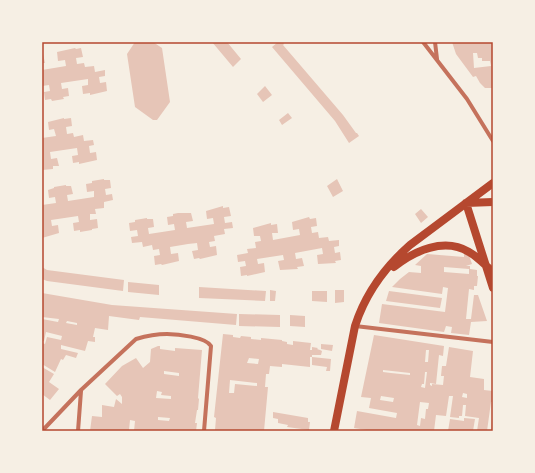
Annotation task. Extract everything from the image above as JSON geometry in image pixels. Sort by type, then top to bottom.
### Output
[{"type":"main road","points":[[334,431],[355,326],[360,311],[379,278],[410,245],[493,183]]},
{"type":"main road","points":[[466,203],[493,202]]},
{"type":"main road","points":[[466,203],[493,288]]},
{"type":"main road","points":[[379,278],[418,251],[441,246],[458,246],[469,251],[493,272]]},
{"type":"street","points":[[423,42],[467,99],[493,141]]},
{"type":"street","points":[[435,42],[437,60]]},
{"type":"street","points":[[355,326],[493,342]]},
{"type":"street","points":[[42,431],[82,390],[136,339],[147,336],[167,334],[206,341],[210,343],[212,348],[204,431]]},
{"type":"street","points":[[78,431],[82,390]]},
{"type":"building","points":[[135,42],[153,42],[162,48],[170,102],[157,120],[153,120],[135,107],[127,54]]},
{"type":"building","points":[[212,42],[227,42],[241,59],[233,67]]},
{"type":"building","points":[[278,42],[283,42],[283,45],[359,136],[349,143],[335,121],[272,47]]},
{"type":"building","points":[[452,42],[493,42],[493,88],[485,88],[476,76],[473,77],[456,54]],"holes":[[[473,53],[477,53],[478,58],[482,58],[482,61],[490,61],[491,66],[474,68]]]},
{"type":"building","points":[[81,48],[83,57],[76,58],[77,64],[84,63],[85,67],[94,66],[95,72],[105,70],[105,76],[99,77],[100,83],[106,82],[107,91],[90,95],[90,93],[83,94],[82,86],[88,85],[88,79],[61,83],[62,89],[68,88],[69,96],[63,97],[64,99],[52,101],[51,99],[45,100],[44,92],[50,91],[49,85],[42,86],[42,70],[66,66],[65,60],[58,61],[57,52]]},
{"type":"building","points":[[43,54],[45,63],[42,63]]},
{"type":"building","points":[[265,86],[272,95],[263,102],[257,94]]},
{"type":"building","points":[[288,113],[292,118],[282,125],[279,120]]},
{"type":"building","points":[[71,118],[72,126],[66,127],[67,134],[73,133],[74,137],[83,135],[84,141],[93,140],[94,145],[89,146],[90,153],[96,152],[97,160],[79,164],[79,162],[73,163],[72,156],[78,155],[77,148],[50,152],[51,159],[57,158],[59,166],[53,166],[53,169],[42,170],[42,138],[56,136],[54,129],[49,130],[48,122]]},
{"type":"building","points":[[104,179],[110,180],[111,188],[105,189],[106,195],[112,194],[113,200],[104,202],[104,208],[95,209],[96,214],[90,214],[90,220],[97,219],[98,228],[80,232],[80,230],[74,231],[73,223],[79,222],[78,216],[51,220],[52,226],[58,225],[59,233],[42,238],[42,205],[56,203],[55,197],[49,198],[48,190],[54,187],[66,185],[71,186],[73,194],[67,195],[68,201],[94,197],[94,191],[87,192],[86,184],[92,183],[92,181]]},
{"type":"building","points":[[337,179],[343,191],[333,197],[327,186]]},
{"type":"building","points":[[223,206],[223,208],[229,207],[231,216],[224,217],[225,223],[232,222],[233,228],[224,229],[225,234],[214,236],[215,241],[209,242],[210,247],[216,246],[217,255],[194,259],[192,251],[198,250],[197,243],[188,244],[170,247],[171,254],[178,253],[179,261],[155,265],[154,256],[160,255],[159,249],[153,250],[152,245],[143,247],[142,242],[132,243],[131,237],[138,236],[137,230],[130,231],[129,223],[135,222],[135,220],[147,218],[153,219],[154,227],[148,228],[149,234],[175,230],[174,224],[168,225],[167,217],[178,213],[191,213],[193,221],[186,222],[187,228],[214,224],[213,218],[207,219],[206,211]]},
{"type":"building","points":[[421,209],[428,217],[421,223],[415,214]]},
{"type":"building","points":[[309,217],[310,219],[316,218],[317,226],[311,227],[312,233],[318,232],[319,238],[328,237],[329,241],[339,240],[339,246],[334,247],[335,253],[340,252],[341,260],[335,261],[336,263],[318,264],[317,255],[323,254],[322,248],[295,253],[296,259],[302,258],[304,266],[297,267],[298,269],[280,270],[278,261],[284,260],[283,255],[257,259],[258,264],[264,263],[265,272],[241,276],[240,267],[246,266],[245,261],[238,262],[237,255],[248,253],[247,249],[256,248],[255,242],[261,241],[260,236],[254,236],[253,228],[271,223],[271,225],[277,224],[278,233],[272,233],[273,240],[300,235],[299,229],[293,230],[292,222]]},
{"type":"building","points":[[468,252],[472,264],[466,266],[470,266],[470,269],[477,270],[478,276],[477,286],[474,286],[474,290],[469,289],[466,319],[471,319],[474,295],[478,295],[487,321],[471,322],[469,335],[451,333],[452,327],[446,326],[444,332],[379,323],[382,304],[445,312],[448,288],[443,287],[442,294],[392,287],[409,272],[421,273],[421,266],[415,265],[427,254],[464,257],[464,253]],"holes":[[[444,267],[469,269],[469,274],[444,272]]]},
{"type":"building","points":[[42,267],[47,270],[124,280],[123,291],[47,281],[42,279]]},
{"type":"building","points":[[128,282],[159,285],[159,295],[128,292]]},
{"type":"building","points":[[199,287],[266,291],[265,301],[199,298]]},
{"type":"building","points":[[270,290],[276,291],[275,301],[270,301]]},
{"type":"building","points":[[335,290],[344,290],[344,302],[335,303]]},
{"type":"building","points":[[312,291],[327,291],[327,302],[312,301]]},
{"type":"building","points":[[389,291],[442,298],[440,308],[386,301]]},
{"type":"building","points":[[42,293],[112,305],[237,314],[236,325],[140,317],[139,320],[109,316],[108,330],[95,328],[93,337],[95,337],[95,342],[88,341],[85,351],[61,345],[61,349],[78,353],[76,358],[66,355],[63,360],[61,359],[55,372],[42,364],[42,343],[45,344],[47,337],[61,340],[62,336],[46,332],[44,341],[42,341],[42,319],[58,322],[59,319],[42,317]],"holes":[[[67,321],[77,323],[77,325],[66,323]]]},
{"type":"building","points":[[239,314],[280,315],[280,327],[239,326]]},
{"type":"building","points":[[290,315],[305,316],[305,327],[290,326]]},
{"type":"building","points":[[223,334],[233,335],[233,337],[240,338],[241,336],[261,340],[261,338],[282,340],[287,342],[287,344],[293,345],[293,341],[311,343],[310,350],[312,350],[312,347],[318,348],[317,349],[322,351],[321,355],[312,355],[312,357],[310,357],[310,367],[282,364],[282,367],[270,366],[269,374],[266,374],[265,387],[268,387],[264,431],[211,431],[215,430],[216,418],[214,417]],"holes":[[[249,358],[259,359],[258,364],[247,363]],[[230,380],[257,383],[257,386],[235,384],[234,393],[229,393]]]},
{"type":"building","points":[[374,335],[444,346],[443,356],[439,355],[436,384],[430,383],[432,386],[432,384],[443,385],[444,376],[441,376],[442,366],[446,366],[449,347],[473,351],[470,377],[484,379],[484,390],[493,391],[493,402],[491,402],[487,431],[477,431],[479,418],[465,416],[466,405],[463,405],[462,416],[459,416],[459,418],[450,417],[453,396],[449,396],[446,416],[436,415],[434,431],[373,431],[354,428],[357,411],[396,418],[397,413],[369,408],[371,398],[361,397]],"holes":[[[426,350],[429,350],[428,362],[425,362]],[[383,370],[410,373],[410,375],[383,372]],[[425,372],[427,372],[425,388],[421,387],[422,384],[424,384]],[[463,393],[467,394],[467,398],[462,397]],[[381,396],[394,398],[393,402],[380,400]],[[420,402],[429,403],[428,409],[426,409],[425,419],[421,418],[420,426],[417,425]]]},
{"type":"building","points":[[321,344],[333,345],[332,351],[321,349]]},
{"type":"building","points":[[160,346],[160,349],[175,351],[175,348],[202,350],[198,410],[195,423],[197,423],[196,431],[134,431],[135,421],[130,420],[129,430],[133,431],[90,431],[92,416],[102,417],[102,405],[114,407],[116,399],[122,404],[122,397],[120,394],[117,396],[105,384],[122,366],[136,358],[143,368],[150,362],[151,349]],"holes":[[[164,371],[179,373],[179,376],[164,374]],[[157,391],[162,392],[161,395],[171,396],[171,399],[156,398]],[[158,417],[170,418],[169,421],[158,420]]]},
{"type":"building","points":[[312,357],[331,359],[330,371],[326,371],[327,367],[312,365]]},
{"type":"building","points":[[42,367],[54,374],[49,382],[59,389],[50,400],[42,394]]},
{"type":"building","points":[[273,412],[308,418],[308,422],[310,422],[309,430],[287,427],[288,425],[278,423],[278,419],[273,418]]},
{"type":"building","points":[[464,418],[475,419],[473,431],[448,431],[450,419],[464,421]]},
{"type":"building","points":[[492,418],[493,431],[491,431]]}]
